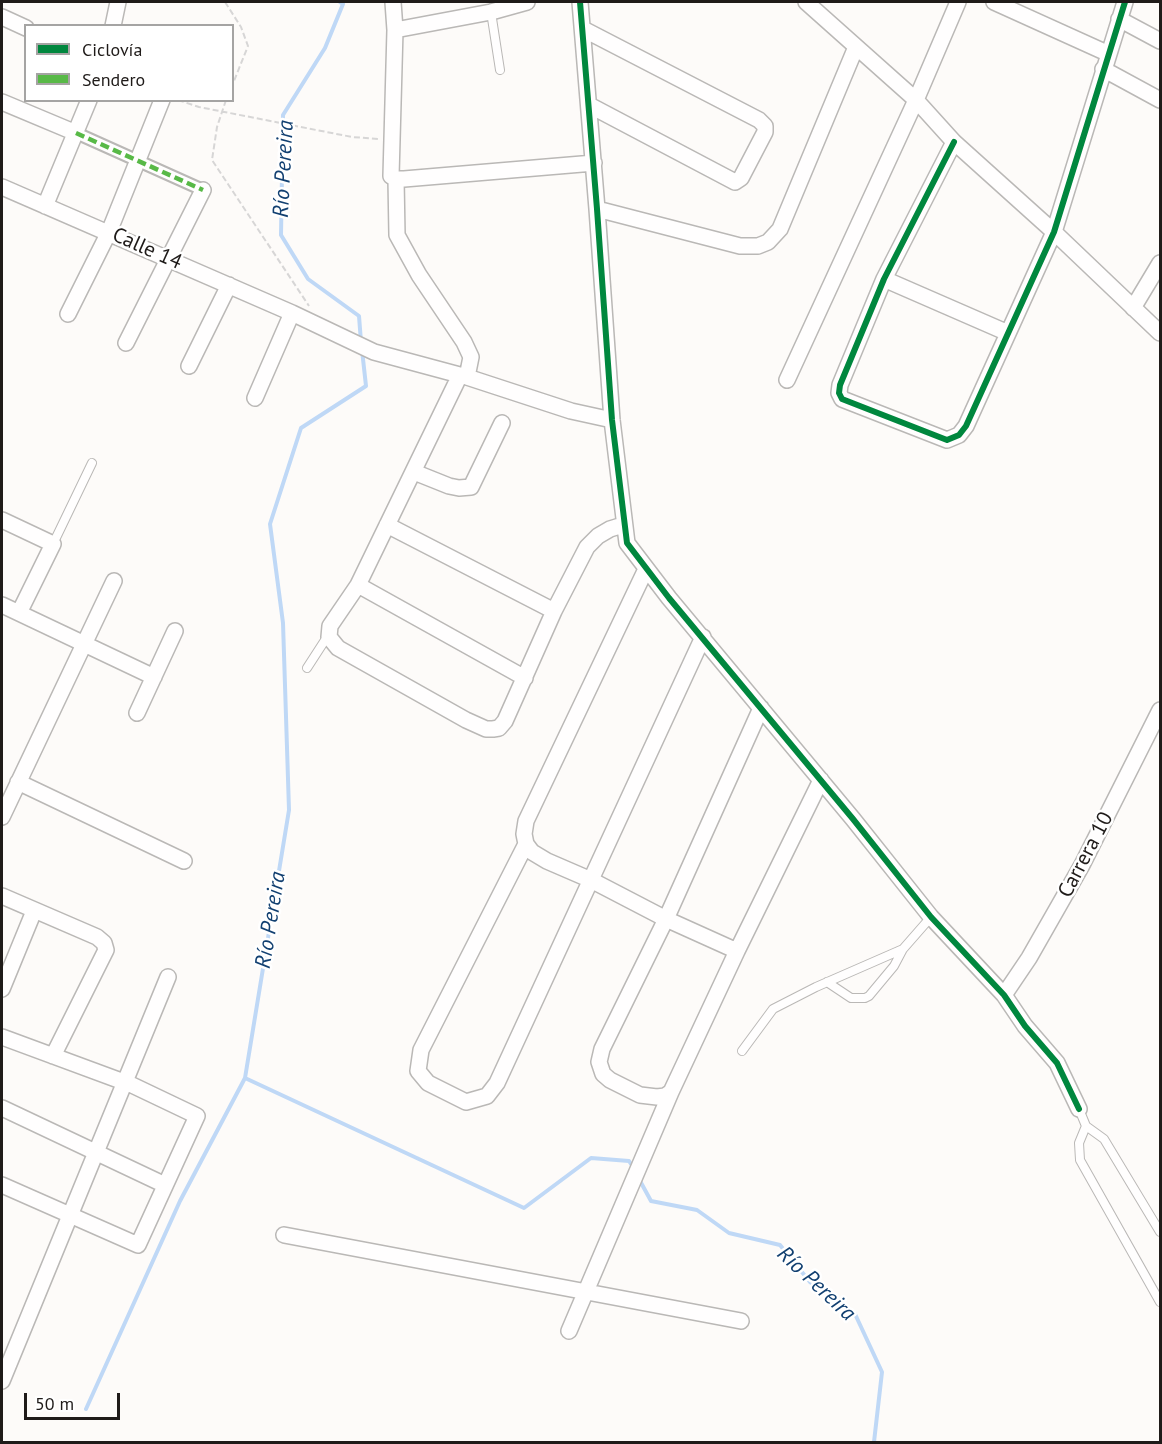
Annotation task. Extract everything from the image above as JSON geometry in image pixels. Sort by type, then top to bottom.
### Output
[{"type":"street","points":[[112,24],[118,2]]},
{"type":"street","points":[[393,2],[395,30],[391,176],[396,179],[594,163]]},
{"type":"street","points":[[395,30],[491,12],[527,2]]},
{"type":"street","points":[[580,2],[612,420],[627,543],[931,917],[1004,995],[1024,1026],[1057,1064],[1079,1109]]},
{"type":"street","points":[[787,380],[916,100],[958,2]]},
{"type":"street","points":[[994,2],[1109,54]]},
{"type":"street","points":[[954,142],[884,279],[840,385],[839,393],[842,399],[947,440],[959,435],[966,426],[1054,232],[1125,2]]},
{"type":"street","points":[[814,5],[856,47],[916,100],[954,142],[1161,333]]},
{"type":"street","points":[[2,17],[24,27]]},
{"type":"street","points":[[1119,19],[1161,41]]},
{"type":"street","points":[[583,29],[759,120],[765,126],[765,132],[741,178],[735,182],[589,105]]},
{"type":"street","points":[[597,209],[740,246],[758,246],[768,242],[780,229],[856,47]]},
{"type":"street","points":[[1103,69],[1161,100]]},
{"type":"street","points":[[2,102],[203,190],[126,343]]},
{"type":"street","points":[[45,206],[88,102]]},
{"type":"street","points":[[68,314],[109,232],[161,102]]},
{"type":"street","points":[[396,179],[397,235],[418,275],[464,342],[471,357],[464,376],[358,585],[330,626],[331,640],[338,648],[466,720],[486,729],[496,729],[503,725],[554,611],[587,547],[598,536],[623,525]]},
{"type":"street","name":"Calle 14","points":[[2,187],[229,285],[374,352],[464,376],[571,411],[612,420]]},
{"type":"street","points":[[1133,308],[1161,263]]},
{"type":"street","points":[[884,279],[1008,333]]},
{"type":"street","points":[[189,366],[229,285]]},
{"type":"street","points":[[255,398],[292,313]]},
{"type":"street","points":[[414,472],[448,486],[471,487],[502,423]]},
{"type":"street","points":[[2,520],[53,544],[19,613]]},
{"type":"street","points":[[387,525],[554,611]]},
{"type":"street","points":[[646,569],[526,821],[525,844],[421,1050],[418,1071],[428,1083],[466,1102],[487,1096],[497,1083],[703,637]]},
{"type":"street","points":[[2,817],[114,581]]},
{"type":"street","points":[[358,585],[525,678]]},
{"type":"street","points":[[2,605],[154,677]]},
{"type":"street","points":[[137,713],[175,631]]},
{"type":"street","points":[[671,1092],[657,1097],[640,1095],[610,1080],[603,1074],[598,1062],[666,919],[761,708]]},
{"type":"street","name":"Carrera 10","points":[[1004,995],[1029,958],[1082,865],[1161,710]]},
{"type":"street","points":[[569,1331],[671,1092],[821,780]]},
{"type":"street","points":[[18,783],[184,861]]},
{"type":"street","points":[[525,844],[532,852],[547,861],[737,951]]},
{"type":"street","points":[[2,896],[97,937],[104,943],[106,950],[53,1056]]},
{"type":"street","points":[[2,989],[34,911]]},
{"type":"street","points":[[2,1381],[168,977]]},
{"type":"street","points":[[2,1037],[125,1083],[197,1116],[138,1245],[2,1185]]},
{"type":"street","points":[[2,1108],[165,1185]]},
{"type":"street","points":[[284,1235],[741,1321]]},
{"type":"lane","points":[[491,12],[500,70]]},
{"type":"lane","points":[[53,544],[92,463]]},
{"type":"lane","points":[[307,668],[329,634]]},
{"type":"lane","points":[[827,982],[851,998],[869,996],[888,973],[903,949],[931,917]]},
{"type":"lane","points":[[742,1051],[773,1009],[827,982],[903,949]]},
{"type":"lane","points":[[1079,1109],[1086,1126],[1104,1140],[1161,1232]]},
{"type":"lane","points":[[1086,1126],[1079,1143],[1080,1160],[1161,1302]]},
{"type":"path","points":[[225,2],[241,27],[248,46],[234,81]]},
{"type":"path","points":[[184,102],[222,112],[368,140],[391,138]]},
{"type":"path","points":[[225,102],[212,160],[322,328]]},
{"type":"waterway","name":"Río Pereira","points":[[340,2],[343,4],[325,48],[283,115],[281,235],[308,279],[359,316],[361,342]]},
{"type":"waterway","name":"Río Pereira","points":[[362,350],[366,386],[301,428],[270,524],[283,623],[289,810],[245,1078],[524,1208],[591,1158],[629,1161],[633,1167]]},
{"type":"waterway","points":[[86,1409],[180,1201],[245,1078]]},
{"type":"waterway","name":"Río Pereira","points":[[639,1179],[651,1201],[697,1210],[729,1233],[780,1245],[810,1282],[855,1314],[882,1372],[874,1442]]},
{"type":"marked path","points":[[76,133],[203,190]]},
{"type":"cycle path","points":[[580,2],[612,420],[627,543],[669,598],[853,819],[931,917],[1004,995],[1025,1026],[1057,1063],[1079,1109]]},
{"type":"cycle path","points":[[954,142],[884,279],[840,385],[839,393],[842,399],[947,440],[959,435],[966,426],[1054,232],[1125,2]]}]
